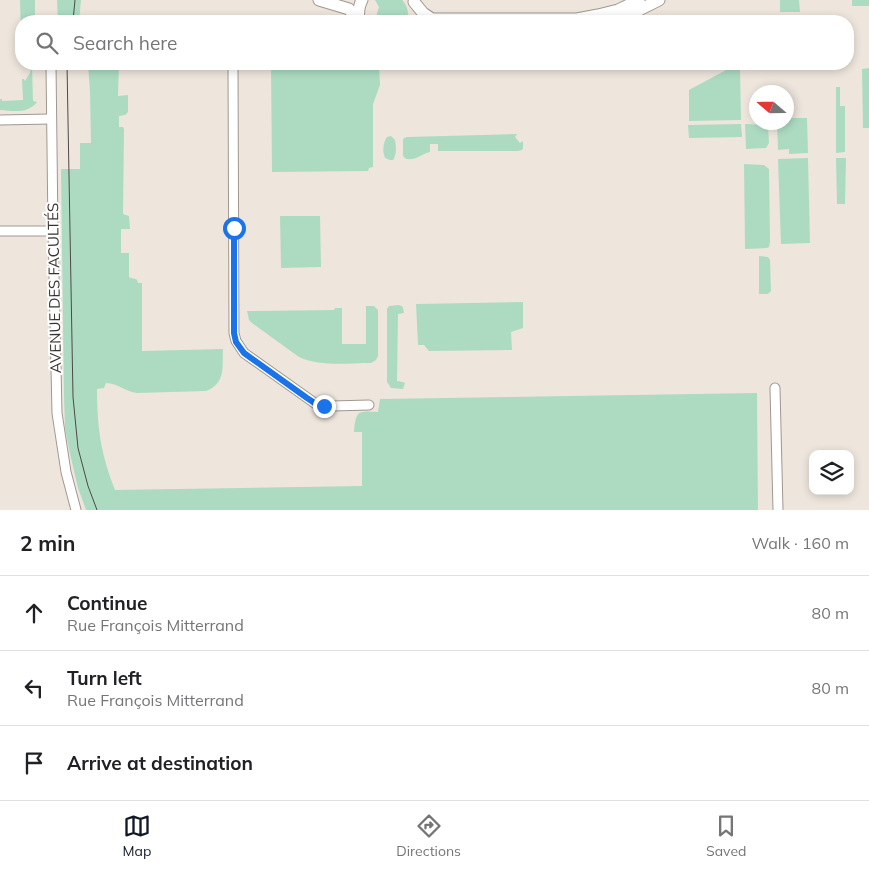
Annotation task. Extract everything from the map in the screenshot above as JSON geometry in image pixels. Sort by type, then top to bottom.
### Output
[{"type":"street","points":[[319,0],[348,9],[354,15]]},
{"type":"street","points":[[358,15],[362,0]]},
{"type":"street","points":[[602,15],[639,0]]},
{"type":"street","points":[[629,15],[659,0]]},
{"type":"street","points":[[414,1],[426,15]]},
{"type":"street","points":[[414,1],[417,15]]},
{"type":"street","name":"AVENUE DES FACULTÉS","points":[[51,70],[57,414],[66,472],[76,510]]},
{"type":"street","points":[[233,70],[234,333],[236,342],[244,353],[316,404],[332,406],[369,405]]},
{"type":"street","points":[[0,120],[51,119]]},
{"type":"street","points":[[0,231],[53,230]]},
{"type":"street","points":[[775,388],[778,510]]},
{"type":"green space","points":[[20,0],[35,0],[35,15],[20,15]]},
{"type":"green space","points":[[57,0],[81,0],[80,15],[58,15]]},
{"type":"green space","points":[[375,0],[402,0],[406,5],[408,15],[377,15],[379,7]]},
{"type":"green space","points":[[780,0],[799,0],[800,12],[780,12]]},
{"type":"green space","points":[[852,0],[869,0],[869,6],[852,6]]},
{"type":"green space","points":[[869,68],[869,128],[863,128],[862,69]]},
{"type":"green space","points":[[32,70],[33,101],[37,102],[25,110],[0,110],[0,99],[2,101],[23,100],[22,79],[25,81]]},
{"type":"green space","points":[[88,70],[119,70],[118,96],[128,95],[128,112],[125,115],[119,116],[119,127],[124,129],[123,214],[129,216],[130,229],[121,229],[121,253],[129,253],[129,277],[136,279],[138,283],[142,283],[142,351],[223,349],[220,379],[217,384],[206,391],[137,393],[114,384],[106,383],[104,388],[97,389],[101,441],[106,465],[115,490],[362,486],[362,432],[354,432],[356,419],[359,413],[362,412],[378,412],[380,399],[757,393],[758,510],[86,510],[78,488],[65,428],[61,169],[80,169],[80,143],[91,143]]},
{"type":"green space","points":[[271,70],[379,70],[380,85],[373,104],[373,167],[369,168],[368,171],[272,172]]},
{"type":"green space","points":[[726,70],[740,70],[741,120],[689,121],[689,90]]},
{"type":"green space","points":[[836,87],[840,87],[840,106],[845,106],[845,152],[836,153]]},
{"type":"green space","points":[[794,118],[807,118],[808,153],[789,154],[789,149],[778,150],[777,130],[794,130]]},
{"type":"green space","points":[[741,124],[742,137],[689,138],[688,125]]},
{"type":"green space","points":[[745,124],[749,124],[749,130],[768,130],[769,143],[766,148],[746,149]]},
{"type":"green space","points":[[517,134],[515,137],[520,143],[523,141],[522,150],[518,151],[438,151],[438,144],[430,144],[430,152],[413,159],[406,159],[403,156],[403,140],[407,137]]},
{"type":"green space","points":[[391,136],[395,140],[396,145],[396,153],[393,160],[385,158],[383,153],[386,139]]},
{"type":"green space","points":[[808,158],[810,243],[781,244],[778,159]]},
{"type":"green space","points":[[836,158],[846,158],[845,204],[837,204]]},
{"type":"green space","points":[[744,164],[764,165],[769,169],[770,242],[767,248],[745,249]]},
{"type":"green space","points":[[280,216],[320,216],[321,267],[281,268]]},
{"type":"green space","points":[[759,256],[768,257],[770,260],[771,291],[768,294],[759,294]]},
{"type":"green space","points":[[523,302],[523,328],[511,332],[512,350],[429,351],[424,345],[418,345],[416,304]]},
{"type":"green space","points":[[366,306],[374,306],[378,310],[378,356],[371,363],[325,363],[299,357],[252,323],[249,320],[247,311],[334,310],[335,308],[342,308],[342,344],[366,344]]},
{"type":"green space","points":[[389,306],[402,306],[404,313],[398,314],[397,381],[405,383],[403,389],[391,388],[387,382],[387,309]]},
{"type":"tram line","points":[[74,15],[75,0]]},
{"type":"tram line","points":[[67,70],[73,397],[78,448],[88,486],[97,510]]},
{"type":"route","points":[[234,228],[234,333],[236,342],[244,353],[316,404],[324,406]]}]
